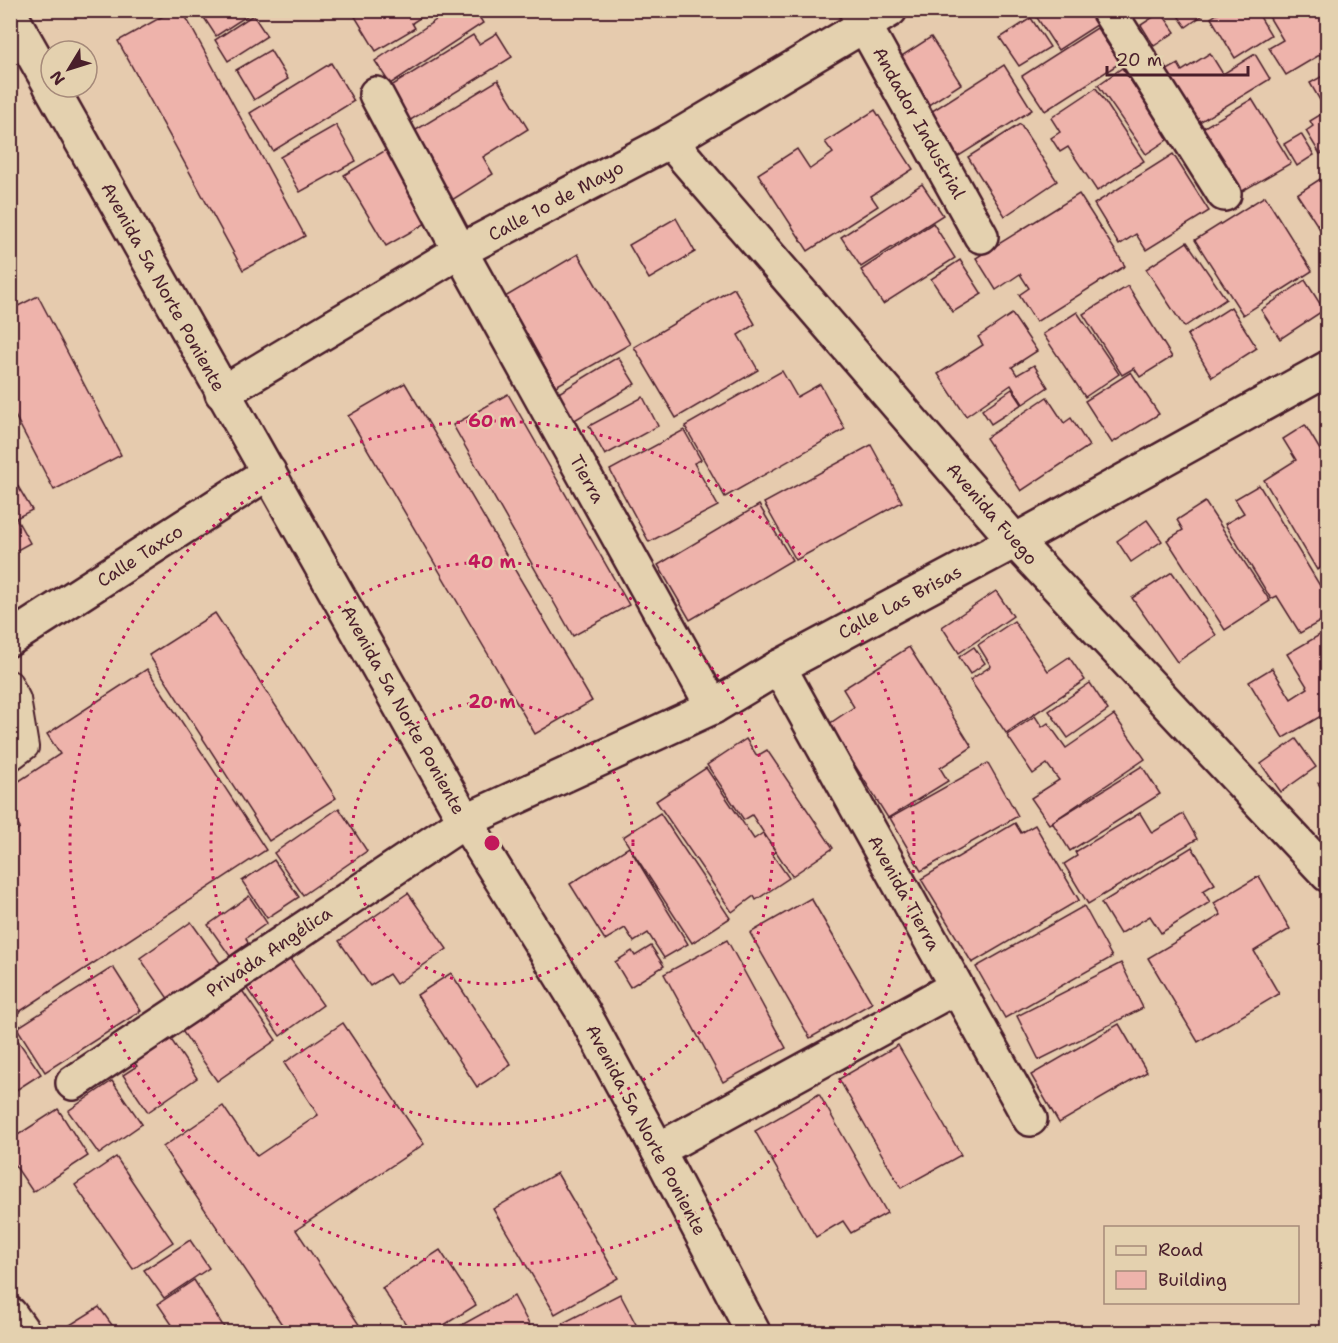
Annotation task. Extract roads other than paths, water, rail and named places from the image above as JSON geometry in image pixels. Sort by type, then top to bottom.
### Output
[{"type":"street","points":[[1108,10],[1224,194]]},
{"type":"street","name":"Avenida 5a Norte Poniente","points":[[10,14],[39,66]]},
{"type":"street","name":"Calle 1o de Mayo","points":[[222,393],[460,251],[670,141],[870,15]]},
{"type":"street","name":"Andador Industrial","points":[[870,15],[981,236]]},
{"type":"street","name":"Tierra","points":[[376,94],[460,251],[713,707]]},
{"type":"street","name":"Avenida 5a Norte Poniente","points":[[58,99],[465,821],[580,1008],[658,1150],[753,1332]]},
{"type":"street","name":"Avenida Fuego","points":[[670,141],[1015,541],[1328,875]]},
{"type":"street","name":"Calle Las Brisas","points":[[465,821],[713,707],[779,668],[1328,368]]},
{"type":"street","name":"Calle Taxco","points":[[10,639],[269,472]]},
{"type":"street","name":"Avenida Tierra","points":[[779,668],[1030,1119]]},
{"type":"street","name":"Privada Angélica","points":[[73,1083],[465,821]]},
{"type":"street","points":[[658,1150],[956,987]]},
{"type":"street","points":[[10,1314],[23,1332]]},
{"type":"lane","points":[[10,683],[18,699],[27,747],[10,759]]}]
